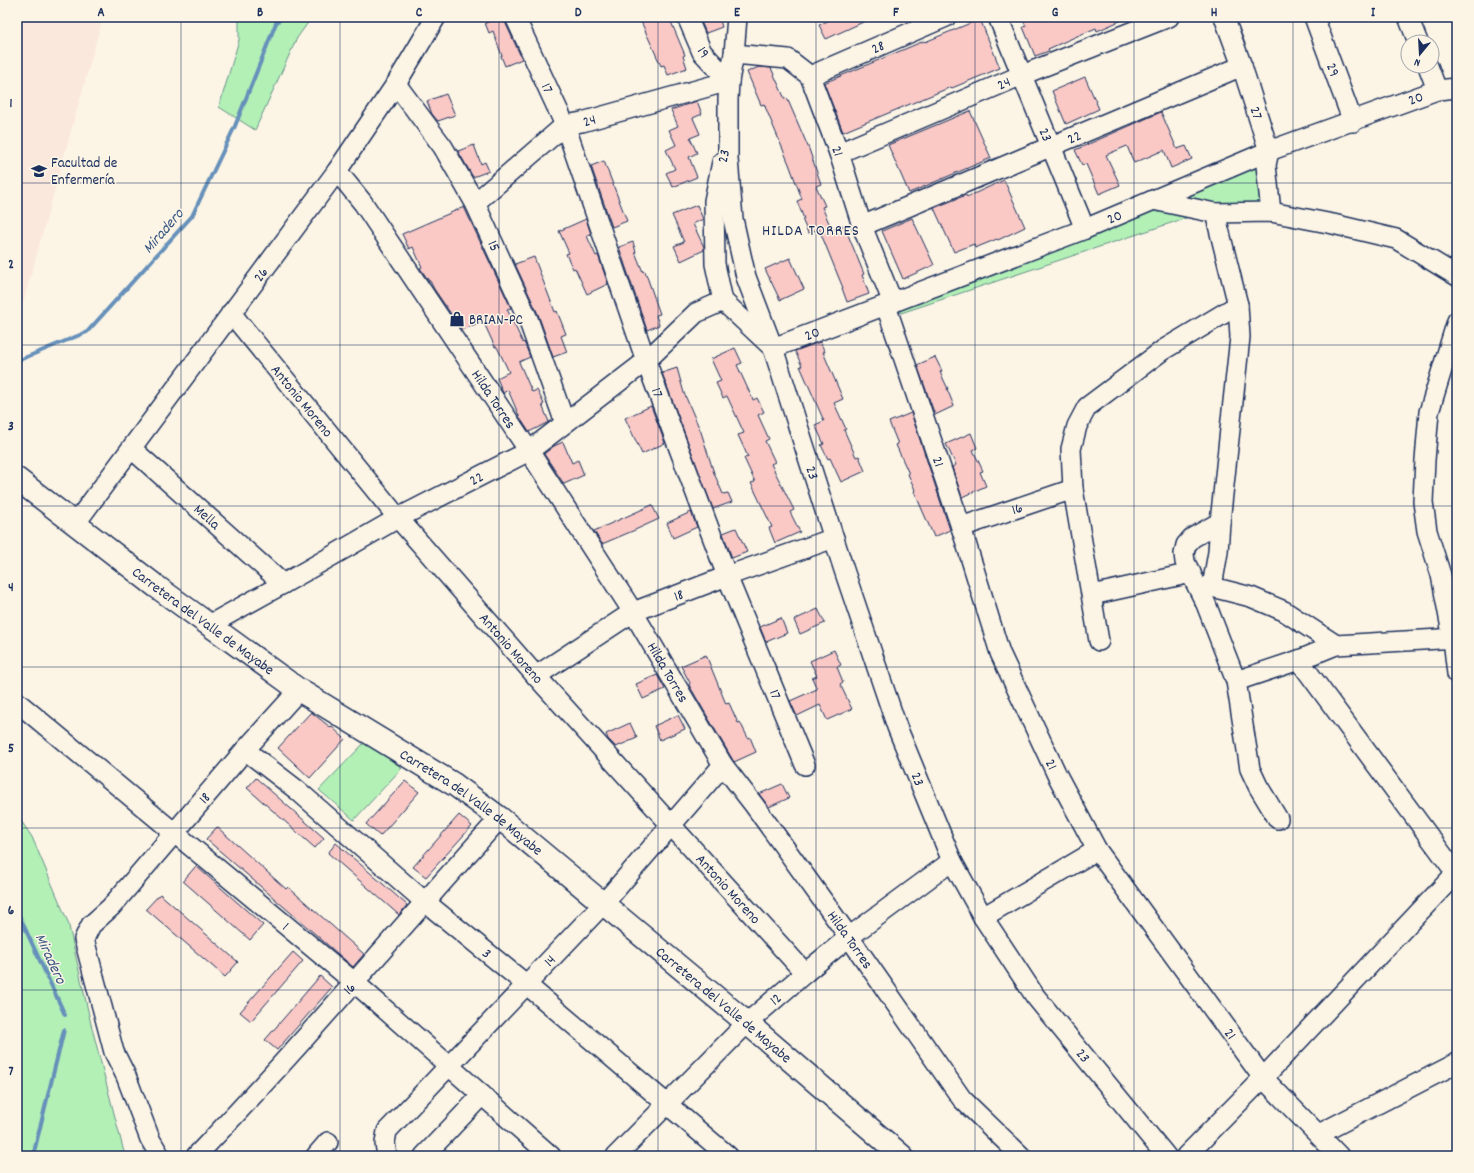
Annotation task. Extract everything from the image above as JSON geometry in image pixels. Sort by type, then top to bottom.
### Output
[{"type":"main road","name":"Carretera del Valle de Mayabe","points":[[17,479],[208,625],[299,690],[455,785],[500,818],[747,1023],[902,1156]]},
{"type":"street","name":"26","points":[[75,524],[337,171],[396,84],[436,17]]},
{"type":"street","name":"17","points":[[515,17],[565,125],[646,361],[727,576],[804,765]]},
{"type":"street","name":"19","points":[[687,17],[702,52],[729,81]]},
{"type":"street","name":"23","points":[[737,17],[734,54],[729,81],[728,159],[733,218],[746,277],[773,348],[897,727],[952,862],[983,917],[1035,996],[1166,1156]]},
{"type":"street","name":"28","points":[[810,76],[946,17]]},
{"type":"street","name":"23","points":[[998,17],[1085,229]]},
{"type":"street","name":"24","points":[[839,153],[1022,75],[1169,17]]},
{"type":"street","name":"27","points":[[1224,17],[1242,66],[1269,151],[1266,165],[1271,212]]},
{"type":"street","name":"29","points":[[1314,17],[1353,122]]},
{"type":"street","points":[[1408,17],[1415,34]]},
{"type":"street","points":[[734,54],[788,59],[810,76]]},
{"type":"street","name":"22","points":[[862,226],[1242,66]]},
{"type":"street","points":[[1431,74],[1437,90]]},
{"type":"street","name":"21","points":[[810,76],[839,153],[862,226],[890,304],[1000,653],[1057,775],[1097,850],[1263,1078],[1339,1156]]},
{"type":"street","name":"24","points":[[475,204],[565,125],[582,122],[729,81]]},
{"type":"street","name":"15","points":[[396,84],[443,147],[475,204],[528,319],[564,423]]},
{"type":"street","name":"20","points":[[773,348],[1085,229],[1269,151],[1353,122],[1437,90],[1457,88]]},
{"type":"street","name":"23","points":[[728,133],[714,201],[714,264],[723,301],[773,348]]},
{"type":"street","name":"Hilda Torres","points":[[337,171],[363,203],[529,451],[633,612],[723,765],[754,805],[849,937],[962,1099],[1021,1156]]},
{"type":"street","points":[[1154,200],[1215,214],[1271,212],[1333,224],[1396,239],[1457,276]]},
{"type":"street","points":[[1201,583],[1218,552],[1240,337],[1238,305],[1215,214]]},
{"type":"street","name":"22","points":[[208,625],[398,518],[529,451],[646,361],[696,313],[723,301]]},
{"type":"street","points":[[1098,641],[1092,595],[1073,489],[1071,449],[1077,426],[1087,407],[1163,350],[1238,305]]},
{"type":"street","name":"Antonio Moreno","points":[[231,313],[398,518],[536,676],[805,973]]},
{"type":"street","points":[[1457,321],[1429,412],[1423,502],[1426,531],[1441,575],[1456,645],[1457,674]]},
{"type":"street","name":"Mella","points":[[132,449],[283,584]]},
{"type":"street","name":"16","points":[[961,527],[1073,489]]},
{"type":"street","points":[[1220,522],[1192,538],[1186,545],[1184,554],[1185,562],[1201,583],[1206,604],[1236,681],[1250,768],[1258,786],[1278,820]]},
{"type":"street","name":"18","points":[[536,676],[633,612],[727,576],[834,538]]},
{"type":"street","points":[[1092,595],[1201,583],[1252,597],[1284,611],[1336,645]]},
{"type":"street","points":[[1236,681],[1299,660],[1336,645],[1456,645]]},
{"type":"street","points":[[1186,1156],[1263,1078],[1457,872],[1299,660]]},
{"type":"street","name":"18","points":[[160,1156],[150,1139],[126,1076],[114,1052],[84,939],[91,925],[111,907],[245,750],[299,690]]},
{"type":"street","name":"1","points":[[17,702],[354,982],[450,1065],[540,1152]]},
{"type":"street","name":"3","points":[[245,750],[297,790],[424,901],[527,985],[728,1156]]},
{"type":"street","name":"14","points":[[387,1156],[385,1143],[387,1131],[604,903],[723,765]]},
{"type":"street","name":"16","points":[[196,1156],[292,1053],[424,901],[500,818]]},
{"type":"street","points":[[983,917],[1097,850]]},
{"type":"street","name":"12","points":[[616,1156],[747,1023],[849,937],[952,862]]},
{"type":"street","points":[[1318,1134],[1457,1063]]},
{"type":"street","points":[[424,1156],[482,1095]]},
{"type":"street","points":[[316,1156],[328,1142]]},
{"type":"shaded area","name":"Facultad de Enfermería","points":[[17,17],[103,17],[17,325]]},
{"type":"green space","points":[[239,17],[312,17],[297,38],[255,130],[219,107],[239,40]]},
{"type":"green space","points":[[1256,166],[1260,203],[1216,208],[901,313],[897,308]]},
{"type":"green space","points":[[365,742],[402,768],[354,820],[319,790]]},
{"type":"green space","points":[[17,815],[32,837],[68,922],[91,1024],[125,1156],[17,1156]]},
{"type":"building","points":[[504,17],[522,59],[505,66],[493,31],[489,33],[485,23]]},
{"type":"building","points":[[639,17],[669,17],[685,55],[683,56],[687,68],[668,75],[664,65],[661,66]]},
{"type":"building","points":[[699,17],[719,17],[722,27],[706,33]]},
{"type":"building","points":[[836,17],[874,17],[826,39],[819,25]]},
{"type":"building","points":[[1021,17],[1129,17],[1097,31],[1096,28],[1048,49],[1049,51],[1035,56],[1023,27],[1026,26]]},
{"type":"building","points":[[980,19],[1000,68],[843,132],[824,83]]},
{"type":"building","points":[[759,67],[771,68],[785,99],[787,98],[809,149],[821,184],[816,186],[825,206],[822,207],[832,230],[844,225],[864,274],[862,275],[869,294],[847,302],[843,288],[819,229],[808,233],[797,201],[802,199],[789,164],[764,104],[761,105],[747,72]]},
{"type":"building","points":[[1085,77],[1099,109],[1066,124],[1052,91]]},
{"type":"building","points":[[446,94],[455,115],[438,121],[432,114],[427,101]]},
{"type":"building","points":[[697,101],[702,114],[693,118],[700,134],[690,138],[697,153],[689,157],[697,177],[673,187],[666,173],[675,169],[666,150],[676,145],[669,130],[678,126],[671,110]]},
{"type":"building","points":[[970,111],[991,158],[909,193],[888,145]]},
{"type":"building","points":[[1161,112],[1177,149],[1186,146],[1192,159],[1171,168],[1164,150],[1134,163],[1127,146],[1106,155],[1120,185],[1099,194],[1086,164],[1082,165],[1075,150]]},
{"type":"building","points":[[474,145],[481,164],[485,162],[489,171],[473,177],[458,151]]},
{"type":"building","points":[[604,161],[627,221],[612,227],[591,166]]},
{"type":"building","points":[[1004,180],[1025,227],[998,240],[997,239],[975,248],[974,244],[954,252],[934,208],[966,195],[967,197]]},
{"type":"building","points":[[697,205],[703,219],[693,224],[704,250],[681,261],[674,246],[684,242],[672,215]]},
{"type":"building","points":[[464,207],[511,308],[507,309],[530,357],[519,362],[532,392],[537,390],[544,404],[542,405],[549,422],[529,432],[520,418],[508,390],[503,393],[497,378],[509,372],[483,321],[462,330],[420,268],[422,267],[413,247],[409,249],[402,234]]},
{"type":"building","points":[[912,218],[934,265],[903,279],[882,231]]},
{"type":"building","points":[[586,219],[591,234],[587,236],[596,256],[598,255],[608,284],[587,294],[575,268],[573,269],[566,254],[569,253],[559,231]]},
{"type":"building","points":[[633,242],[635,252],[643,272],[645,271],[660,314],[656,315],[659,325],[647,330],[619,247]]},
{"type":"building","points":[[534,257],[555,312],[557,311],[566,334],[561,336],[567,352],[553,357],[538,314],[515,264]]},
{"type":"building","points":[[790,258],[804,289],[780,300],[765,269]]},
{"type":"building","points":[[820,342],[843,399],[834,403],[846,429],[844,430],[856,457],[859,456],[865,471],[841,482],[830,458],[828,459],[821,445],[824,444],[815,425],[824,421],[795,351]]},
{"type":"building","points":[[735,348],[742,363],[737,365],[753,400],[757,398],[764,412],[758,415],[769,439],[765,441],[775,462],[771,464],[794,510],[790,512],[800,532],[775,543],[769,528],[772,527],[751,483],[755,482],[744,458],[748,457],[738,435],[744,433],[727,396],[723,398],[716,383],[721,381],[711,359]]},
{"type":"building","points":[[935,357],[942,371],[940,372],[954,406],[935,415],[917,365]]},
{"type":"building","points":[[677,368],[684,393],[701,432],[714,473],[723,494],[728,493],[732,502],[713,509],[662,373]]},
{"type":"building","points":[[651,406],[665,443],[642,454],[625,418]]},
{"type":"building","points":[[911,413],[950,530],[934,537],[896,445],[898,444],[889,422]]},
{"type":"building","points":[[971,433],[977,448],[973,450],[983,471],[980,472],[986,486],[962,497],[952,467],[956,465],[946,444]]},
{"type":"building","points":[[563,442],[572,463],[578,460],[584,475],[564,484],[544,454],[554,446]]},
{"type":"building","points":[[652,505],[659,519],[635,530],[602,544],[594,531]]},
{"type":"building","points":[[691,512],[697,527],[673,538],[667,523]]},
{"type":"building","points":[[736,528],[747,552],[732,558],[723,533]]},
{"type":"building","points":[[818,609],[825,623],[800,634],[794,620]]},
{"type":"building","points":[[781,618],[787,633],[766,642],[760,627]]},
{"type":"building","points":[[834,650],[841,665],[837,667],[843,682],[840,684],[852,709],[827,720],[820,705],[797,716],[790,701],[817,689],[812,678],[817,676],[810,661]]},
{"type":"building","points":[[706,655],[726,704],[729,703],[738,723],[740,722],[748,738],[750,737],[756,752],[734,762],[689,685],[690,683],[681,666]]},
{"type":"building","points":[[657,675],[665,689],[643,699],[636,684]]},
{"type":"building","points":[[311,712],[330,727],[331,726],[345,739],[310,778],[278,748]]},
{"type":"building","points":[[678,715],[685,729],[660,740],[654,726]]},
{"type":"building","points":[[630,723],[637,738],[616,747],[608,739],[606,734]]},
{"type":"building","points":[[256,778],[324,838],[315,848],[247,788]]},
{"type":"building","points":[[405,781],[419,792],[380,836],[366,824]]},
{"type":"building","points":[[782,784],[789,798],[769,807],[759,794]]},
{"type":"building","points":[[459,815],[472,826],[426,877],[413,867]]},
{"type":"building","points":[[217,827],[286,889],[288,887],[364,954],[353,967],[206,839]]},
{"type":"building","points":[[336,843],[407,905],[399,915],[328,853]]},
{"type":"building","points":[[196,866],[263,925],[250,940],[183,881]]},
{"type":"building","points":[[160,894],[238,962],[225,977],[146,909]]},
{"type":"building","points":[[293,952],[303,961],[251,1021],[240,1012]]},
{"type":"building","points":[[320,976],[332,987],[277,1050],[265,1040]]},
{"type":"waterway","name":"Miradero","points":[[17,361],[87,332],[192,216],[235,126],[276,23],[283,17]]},
{"type":"waterway","name":"Miradero","points":[[17,911],[65,1015]]},
{"type":"waterway","points":[[33,1156],[64,1030]]},
{"type":"place","name":"Facultad de Enfermería","points":[[39,171]]},
{"type":"place","name":"BRIAN-PC","points":[[457,319]]},
{"type":"district","name":"HILDA TORRES","points":[[811,229]]}]
